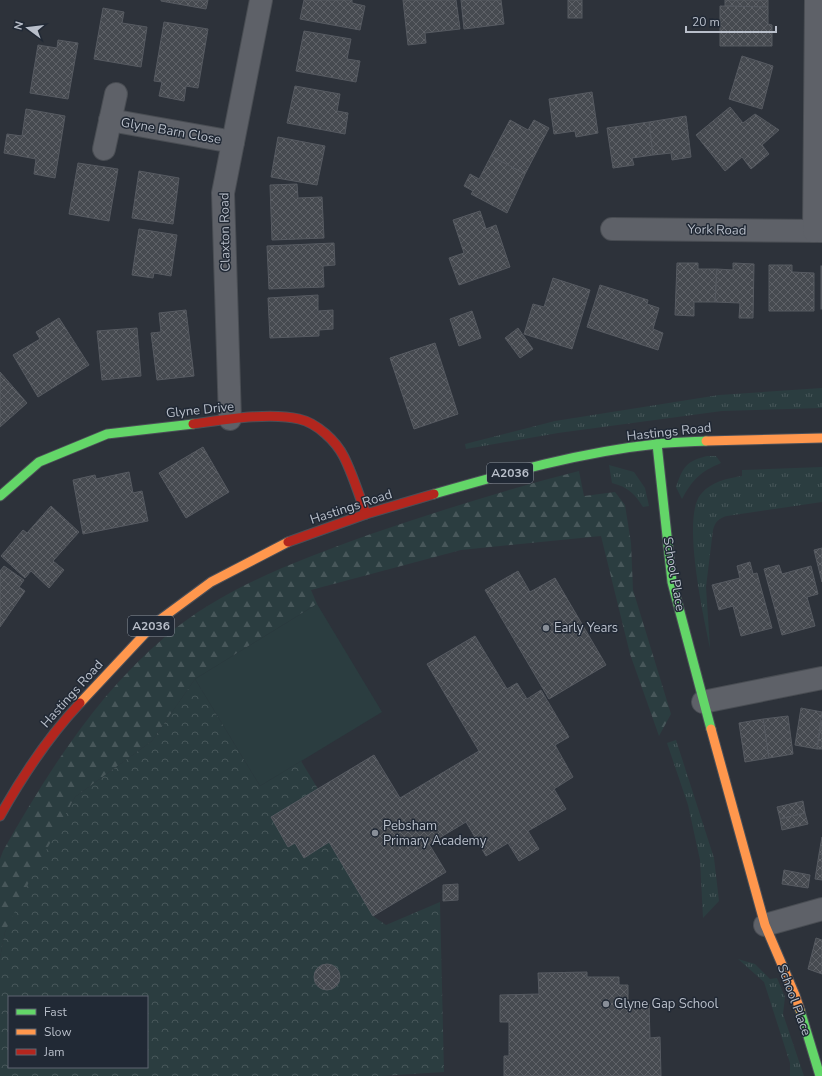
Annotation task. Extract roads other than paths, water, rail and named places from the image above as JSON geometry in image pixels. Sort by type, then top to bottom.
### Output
[{"type":"street","name":"Claxton Road","points":[[230,418],[223,194],[261,0]]},
{"type":"street","points":[[816,0],[818,231]]},
{"type":"street","name":"Glyne Barn Close","points":[[104,149],[116,94]]},
{"type":"street","name":"Glyne Barn Close","points":[[110,120],[233,142]]},
{"type":"street","name":"York Road","points":[[612,229],[818,231]]},
{"type":"street","name":"Glyne Drive","points":[[0,496],[39,462],[107,434],[230,418],[282,417],[300,419],[316,427],[332,440],[344,457],[366,514]]},
{"type":"street","name":"Hastings Road","points":[[0,816],[16,786],[57,727],[154,624],[211,582],[283,544],[366,514],[512,472],[595,454],[657,444],[730,440],[822,438]]},
{"type":"street","name":"School Place","points":[[657,444],[672,582],[703,702],[765,925],[795,996],[820,1076]]},
{"type":"street","points":[[703,702],[822,678]]},
{"type":"street","points":[[765,925],[822,909]]},
{"type":"place","name":"Early Years","points":[[546,628]]},
{"type":"place","name":"Pebsham Primary Academy","points":[[375,833]]},
{"type":"place","name":"Glyne Gap School","points":[[606,1004]]}]
